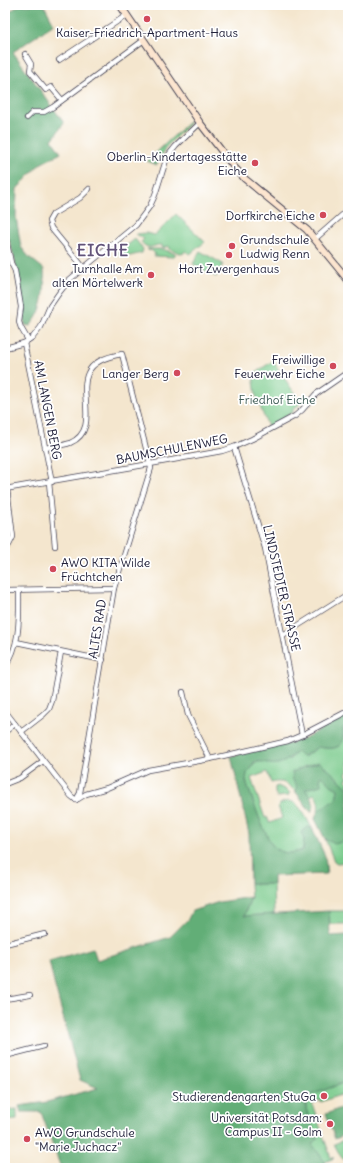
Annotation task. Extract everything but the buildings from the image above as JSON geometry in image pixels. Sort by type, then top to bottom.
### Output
[{"type":"street","points":[[120,5],[200,123],[245,179],[307,230],[348,280]]},
{"type":"street","points":[[59,60],[127,15]]},
{"type":"street","points":[[27,118],[33,112],[44,112],[62,100],[144,40]]},
{"type":"street","points":[[25,54],[31,64],[30,71],[42,86],[46,90],[50,87],[62,100]]},
{"type":"street","points":[[5,348],[26,342],[41,327],[50,306],[69,280],[131,230],[143,217],[155,195],[167,157],[176,146],[200,123]]},
{"type":"street","points":[[84,268],[51,228],[49,221],[53,214],[80,198],[89,190]]},
{"type":"street","points":[[315,239],[348,210]]},
{"type":"street","name":"AM LANGEN BERG","points":[[5,234],[11,263],[15,271],[21,307],[19,322],[26,342],[50,482]]},
{"type":"street","points":[[45,448],[70,443],[84,430],[86,422],[86,381],[88,372],[92,366],[99,362],[111,356],[122,354],[150,464]]},
{"type":"street","name":"BAUMSCHULENWEG","points":[[6,488],[50,482],[222,451],[234,447],[295,416],[316,394],[348,372]]},
{"type":"street","name":"LINDSTEDTER STRASSE","points":[[234,447],[265,548],[302,735]]},
{"type":"street","name":"ALTES RAD","points":[[76,800],[80,793],[114,588],[151,468],[150,464]]},
{"type":"street","points":[[50,482],[55,546]]},
{"type":"street","points":[[6,488],[13,538],[9,545]]},
{"type":"street","points":[[5,590],[114,588]]},
{"type":"street","points":[[5,667],[14,651],[16,642],[19,611],[18,590]]},
{"type":"street","points":[[283,635],[348,594]]},
{"type":"street","points":[[16,642],[103,660]]},
{"type":"street","points":[[21,732],[49,709],[52,701],[61,652]]},
{"type":"street","points":[[183,692],[188,715],[210,760]]},
{"type":"street","points":[[5,711],[71,796],[76,800],[86,794],[106,788],[148,770],[210,760],[279,744],[302,735],[348,711]]},
{"type":"street","points":[[5,732],[15,724]]},
{"type":"street","points":[[5,784],[20,778],[43,760]]},
{"type":"street","points":[[5,944],[44,934]]},
{"type":"street","points":[[5,999],[30,995]]},
{"type":"street","points":[[5,1056],[44,1046]]},
{"type":"green space","points":[[20,5],[44,5],[54,24],[13,52],[64,123],[52,140],[61,153],[40,164],[17,189],[16,217],[21,247],[29,257],[44,269],[43,299],[39,313],[30,326],[25,325],[19,280],[5,223],[5,14]]},
{"type":"green space","points":[[190,121],[189,124],[166,147],[157,165],[147,161]]},
{"type":"green space","points":[[176,214],[205,242],[190,254],[185,251],[183,254],[169,249],[170,247],[162,247],[162,245],[147,247],[141,242],[144,239],[136,234],[146,233],[155,235]]},
{"type":"green space","points":[[135,239],[143,249],[142,253],[130,256],[116,254]]},
{"type":"green space","points":[[147,249],[163,249],[176,254],[173,257],[154,256],[155,254],[151,250],[149,251]]},
{"type":"green space","points":[[200,251],[223,264],[216,277],[193,264]]},
{"type":"green space","name":"Friedhof Eiche","points":[[273,361],[301,403],[293,409],[293,412],[268,427],[256,396],[253,374]]},
{"type":"green space","points":[[348,715],[348,727],[343,728],[341,744],[338,746],[334,748],[318,747],[303,757],[297,751],[288,759],[278,764],[254,762],[251,769],[247,773],[246,781],[251,796],[259,818],[272,845],[279,851],[286,853],[293,853],[303,850],[304,838],[301,832],[307,827],[312,828],[325,856],[327,874],[273,876],[273,884],[250,884],[249,834],[231,756],[303,739]]},
{"type":"green space","points":[[348,727],[348,771],[346,774],[348,777],[346,780],[348,782],[348,788],[319,762],[303,767],[293,779],[297,786],[295,791],[284,783],[271,783],[267,772],[251,778],[265,818],[267,817],[270,823],[282,818],[278,806],[284,802],[290,801],[299,806],[312,828],[307,827],[303,850],[290,853],[279,851],[272,845],[259,818],[246,781],[247,772],[251,769],[254,763],[263,761],[270,764],[290,759],[297,751],[304,757],[318,747],[334,748],[341,744],[343,728]]},
{"type":"green space","points":[[319,762],[348,788],[348,840],[335,844],[325,839],[315,819],[320,810],[336,800],[338,789],[331,785],[322,776],[320,779],[321,785],[305,789],[312,799],[314,806],[311,812],[295,791],[297,786],[293,780],[292,772]]},
{"type":"green space","points":[[322,776],[331,785],[338,789],[336,800],[323,807],[318,813],[317,798],[314,794],[310,796],[305,789],[320,785],[320,779]]},
{"type":"green space","points":[[278,786],[290,794],[288,796],[277,797],[275,787]]},
{"type":"green space","points":[[325,839],[329,841],[348,840],[348,862],[337,863],[334,861]]},
{"type":"green space","points":[[250,884],[273,884],[274,914],[244,916],[251,897]]},
{"type":"green space","points":[[251,897],[244,916],[329,911],[330,936],[348,935],[348,1081],[306,1097],[306,1109],[317,1139],[312,1144],[325,1162],[327,1168],[61,1168],[41,1112],[21,1112],[19,1106],[47,1102],[98,1088],[80,1080],[49,961],[93,948],[97,960],[170,937],[188,919],[192,911],[219,902]]},
{"type":"green space","points":[[329,911],[348,911],[348,924],[330,924]]},
{"type":"green space","points":[[348,1081],[348,1092],[321,1102],[320,1100],[312,1104],[331,1158],[334,1158],[325,1162],[327,1168],[300,1168],[312,1144],[317,1139],[306,1109],[306,1097]]},
{"type":"green space","points":[[348,1105],[348,1134],[335,1139],[326,1114]]},
{"type":"green space","points":[[17,1109],[17,1120],[5,1121],[5,1110]]},
{"type":"green space","points":[[344,1140],[348,1149],[348,1160],[341,1157],[334,1144]]},
{"type":"place","name":"Kaiser-Friedrich-Apartment-Haus","points":[[147,19]]},
{"type":"place","name":"Oberlin-Kindertagesstätte Eiche","points":[[255,163]]},
{"type":"place","name":"Dorfkirche Eiche","points":[[323,215]]},
{"type":"place","name":"Grundschule Ludwig Renn","points":[[232,246]]},
{"type":"place","name":"Hort Zwergenhaus","points":[[229,255]]},
{"type":"place","name":"Turnhalle Am alten Mörtelwerk","points":[[151,275]]},
{"type":"place","name":"Freiwillige Feuerwehr Eiche","points":[[333,366]]},
{"type":"place","name":"Langer Berg","points":[[177,373]]},
{"type":"place","name":"AWO KITA Wilde Früchtchen","points":[[53,569]]},
{"type":"place","name":"Studierendengarten StuGa","points":[[324,1096]]},
{"type":"place","name":"Universität Potsdam: Campus II - Golm","points":[[330,1124]]},
{"type":"place","name":"AWO Grundschule \"Marie Juchacz\"","points":[[27,1139]]},
{"type":"district","name":"EICHE","points":[[103,250]]}]
